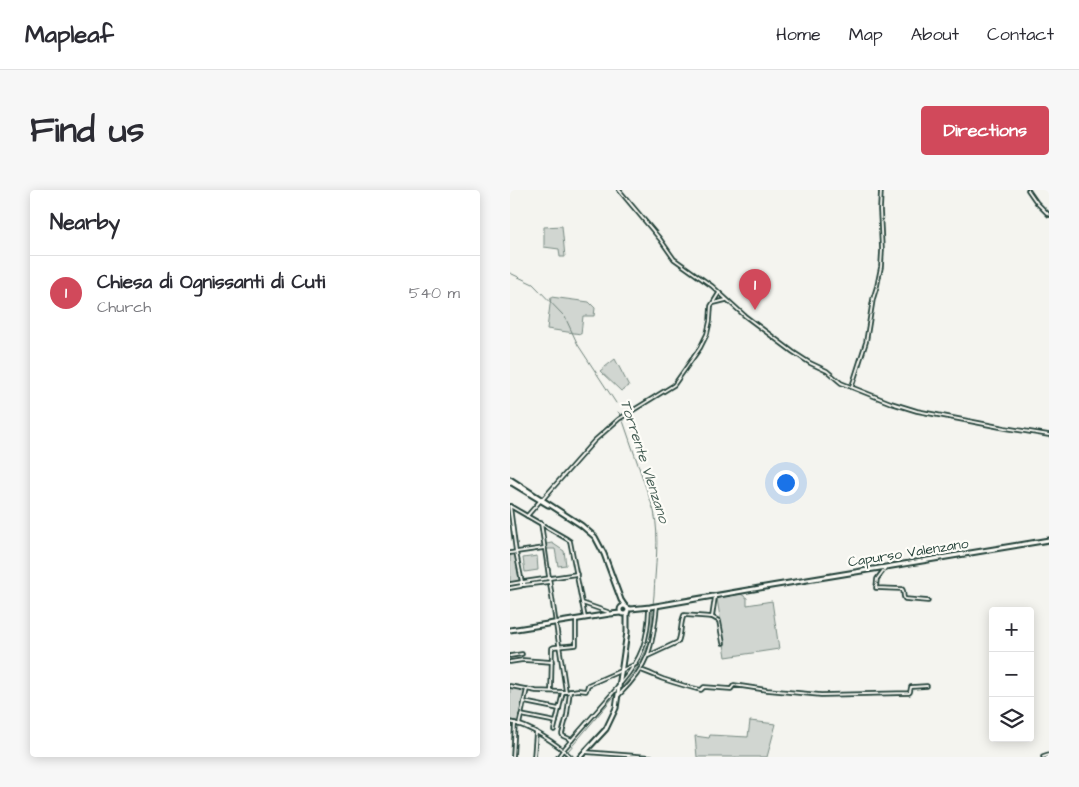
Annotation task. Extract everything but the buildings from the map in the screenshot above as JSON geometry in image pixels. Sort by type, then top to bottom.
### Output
[{"type":"street","points":[[619,190],[660,239],[674,259],[700,276],[745,316],[793,352],[827,371],[841,382],[891,403],[917,411],[1038,434],[1049,434]]},
{"type":"street","points":[[852,387],[866,342],[873,299],[881,267],[881,190]]},
{"type":"street","points":[[1028,190],[1049,215]]},
{"type":"street","points":[[527,516],[600,435],[619,419],[674,385],[704,341],[710,321],[711,306],[719,292]]},
{"type":"street","points":[[714,303],[728,300]]},
{"type":"street","points":[[510,481],[581,525],[595,537],[604,554],[628,620],[618,696],[612,718],[606,729],[580,757]]},
{"type":"street","points":[[510,506],[541,523],[571,543],[585,618]]},
{"type":"street","points":[[510,506],[522,582],[520,584],[523,586]]},
{"type":"street","points":[[541,523],[564,692],[554,730]]},
{"type":"street","name":"Capurso Valenzano","points":[[510,630],[1049,540]]},
{"type":"street","points":[[510,553],[544,548]]},
{"type":"street","points":[[886,567],[877,579],[876,588],[902,589],[905,599],[928,601]]},
{"type":"street","points":[[510,584],[577,574]]},
{"type":"street","points":[[510,588],[549,582]]},
{"type":"street","points":[[712,617],[715,596]]},
{"type":"street","points":[[582,603],[609,614]]},
{"type":"street","points":[[618,696],[640,670],[648,656],[654,633],[656,606]]},
{"type":"street","points":[[558,757],[636,664],[647,636],[649,608]]},
{"type":"street","points":[[648,656],[678,642],[682,617],[684,615],[712,617],[719,621],[723,643]]},
{"type":"street","points":[[551,691],[552,648],[576,645],[576,619]]},
{"type":"street","points":[[510,656],[522,654]]},
{"type":"street","points":[[510,662],[523,660],[552,662]]},
{"type":"street","points":[[510,686],[536,691],[586,691],[588,685],[636,664]]},
{"type":"street","points":[[640,670],[701,690],[704,687],[731,688],[734,685],[767,690],[833,695],[909,693],[911,687],[927,686]]},
{"type":"street","points":[[519,725],[526,689]]},
{"type":"street","points":[[570,691],[562,734],[572,740]]},
{"type":"street","points":[[524,702],[559,709]]},
{"type":"street","points":[[521,715],[556,722]]},
{"type":"street","points":[[510,722],[536,732],[564,750],[571,757]]},
{"type":"street","points":[[513,757],[515,723]]},
{"type":"street","points":[[534,757],[536,732]]},
{"type":"street","points":[[585,752],[650,757]]},
{"type":"street","points":[[1043,757],[1049,755]]},
{"type":"shaded area","points":[[562,226],[565,257],[560,257],[559,249],[544,247],[544,227]]},
{"type":"shaded area","points":[[551,297],[589,302],[595,308],[594,316],[583,316],[581,334],[547,329]]},
{"type":"shaded area","points":[[615,359],[629,386],[621,391],[600,371]]},
{"type":"shaded area","points":[[552,543],[564,551],[566,565],[558,566],[555,549],[546,549],[546,544]]},
{"type":"shaded area","points":[[516,554],[519,581],[510,582],[510,555]]},
{"type":"shaded area","points":[[537,556],[538,570],[525,572],[523,558]]},
{"type":"shaded area","points":[[741,594],[747,598],[747,605],[772,601],[779,649],[726,657],[717,598]]},
{"type":"shaded area","points":[[510,686],[527,689],[519,725],[510,722]]},
{"type":"shaded area","points":[[750,721],[776,724],[767,757],[697,757],[695,736],[709,738],[710,735],[748,737]]},
{"type":"waterway","name":"Torrente Vlenzano","points":[[510,273],[533,284],[565,317],[578,345],[616,403]]},
{"type":"waterway","name":"Torrente Vlenzano","points":[[618,412],[621,415],[654,511],[657,542],[650,639],[640,663],[620,690]]},
{"type":"waterway","name":"Torrente Vlenzano","points":[[563,757],[617,693]]},
{"type":"place","name":"Chiesa di Ognissanti di Cuti","points":[[755,310]]}]
